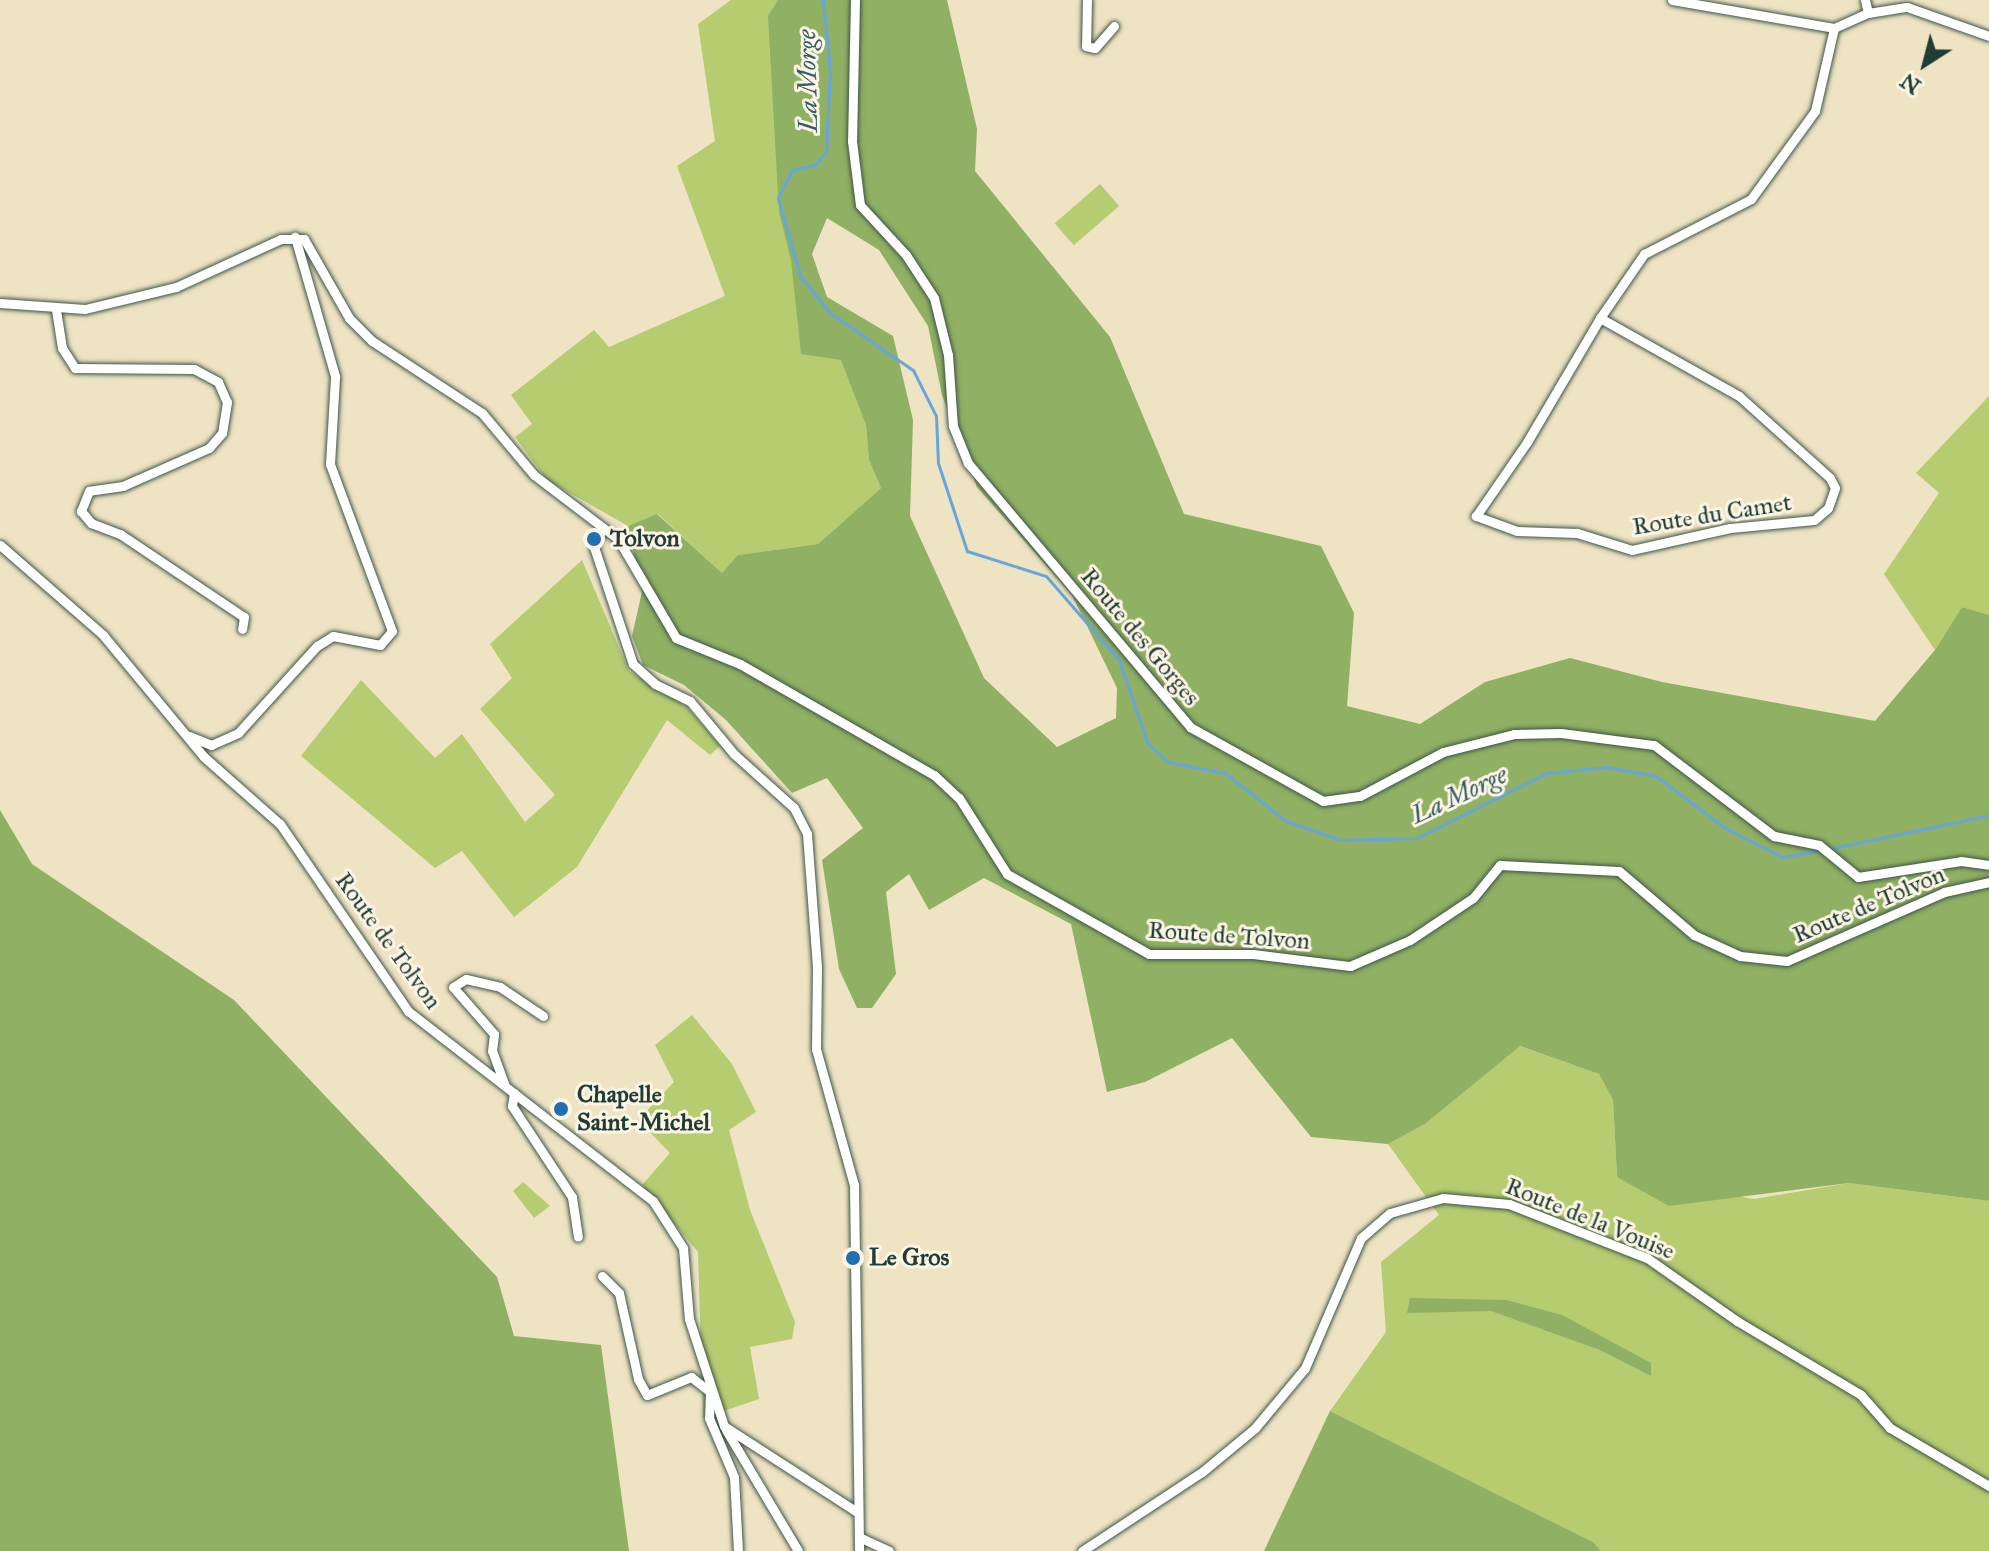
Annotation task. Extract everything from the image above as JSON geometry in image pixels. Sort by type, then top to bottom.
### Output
[{"type":"street","name":"Route des Gorges","points":[[855,0],[852,141],[860,205],[906,255],[934,298],[948,355],[953,426],[968,463],[1190,727],[1323,801],[1360,796],[1443,752],[1514,734],[1561,733],[1654,745],[1774,836],[1819,845],[1858,877],[1961,861],[1989,865]]},
{"type":"street","points":[[1087,0],[1086,46],[1095,48],[1114,26]]},
{"type":"street","points":[[1672,0],[1834,28],[1868,13],[1909,4],[1989,36]]},
{"type":"street","points":[[1865,0],[1868,13]]},
{"type":"street","name":"Route du Camet","points":[[1600,318],[1739,396],[1830,478],[1835,488],[1828,508],[1814,520],[1730,528],[1632,550],[1577,533],[1517,531],[1478,520],[1478,509],[1527,442],[1600,318],[1644,254],[1751,199],[1815,111],[1834,28]]},
{"type":"street","points":[[182,732],[211,745],[238,733],[317,646],[333,636],[380,645],[392,631],[330,464],[335,376],[295,237]]},
{"type":"street","points":[[0,303],[56,310],[85,309],[176,287],[295,237],[311,244],[349,318],[372,341],[482,413],[534,475],[592,514],[602,529],[594,547],[633,664],[655,684],[690,701],[734,754],[794,808],[807,834],[817,968],[816,1049],[854,1185],[859,1551]]},
{"type":"street","points":[[56,310],[62,348],[75,368],[194,369],[218,382],[227,402],[222,433],[209,448],[123,486],[89,491],[81,511],[91,523],[120,534],[244,617],[242,629]]},
{"type":"street","name":"Route de Tolvon","points":[[602,529],[618,539],[676,638],[740,664],[934,775],[959,798],[993,857],[1007,874],[1149,954],[1253,954],[1350,966],[1410,940],[1473,898],[1500,865],[1619,871],[1694,935],[1740,956],[1787,961],[1944,892],[1989,882]]},
{"type":"street","name":"Route de Tolvon","points":[[0,545],[109,642],[182,732],[280,824],[408,1011],[653,1201],[675,1230],[687,1269],[689,1319],[710,1392],[709,1418],[734,1477],[738,1551]]},
{"type":"street","points":[[505,1086],[492,1051],[494,1034],[453,987],[466,979],[500,987],[543,1016]]},
{"type":"street","points":[[514,1093],[512,1106],[572,1197],[578,1237]]},
{"type":"street","name":"Route de la Vouise","points":[[1082,1551],[1202,1472],[1255,1428],[1305,1368],[1361,1238],[1390,1213],[1443,1198],[1509,1204],[1647,1258],[1737,1321],[1861,1395],[1890,1428],[1989,1486]]},
{"type":"street","points":[[602,1276],[619,1293],[638,1379],[647,1395],[691,1377],[710,1392],[724,1426],[798,1551]]},
{"type":"street","points":[[724,1426],[857,1512]]},
{"type":"street","points":[[859,1537],[889,1551]]},
{"type":"green space","points":[[731,0],[805,0],[777,169],[866,425],[869,460],[881,488],[818,544],[739,555],[722,573],[658,514],[628,526],[547,480],[515,437],[532,424],[511,395],[594,330],[609,347],[725,296],[677,166],[715,141],[698,24]]},
{"type":"green space","points":[[778,0],[947,0],[977,129],[975,171],[1110,337],[1184,514],[1321,546],[1354,613],[1347,706],[1420,724],[1485,682],[1570,658],[1662,682],[1875,721],[1935,650],[1962,607],[1989,615],[1989,1201],[1849,1183],[1669,1206],[1617,1177],[1613,1100],[1599,1074],[1520,1046],[1425,1124],[1388,1144],[1311,1137],[1232,1038],[1145,1082],[1107,1092],[1071,924],[984,878],[929,910],[909,874],[886,892],[896,974],[872,1008],[857,1008],[839,969],[822,860],[863,828],[827,778],[792,793],[726,720],[684,685],[643,665],[632,636],[642,592],[628,526],[657,514],[722,573],[738,555],[818,544],[881,488],[869,460],[866,425],[841,360],[801,354],[791,260],[779,212],[768,16]],"holes":[[[827,218],[879,250],[928,326],[942,395],[977,487],[1072,595],[1117,688],[1116,718],[1057,747],[984,678],[910,516],[913,420],[893,336],[827,297],[812,254]]]},
{"type":"green space","points":[[1100,184],[1119,206],[1074,245],[1055,223]]},
{"type":"green space","points":[[1989,396],[1989,615],[1962,607],[1935,650],[1884,574],[1939,493],[1916,473]]},
{"type":"green space","points":[[582,560],[629,671],[687,707],[720,746],[710,755],[667,720],[577,867],[514,917],[462,851],[435,868],[301,756],[361,680],[435,758],[462,734],[525,822],[555,795],[480,709],[512,678],[490,644]]},
{"type":"green space","points":[[0,810],[32,864],[234,1000],[497,1277],[514,1336],[601,1345],[629,1551],[0,1551]]},
{"type":"green space","points":[[692,1015],[732,1064],[756,1112],[729,1130],[750,1210],[795,1322],[792,1339],[750,1347],[759,1399],[703,1418],[698,1252],[642,1185],[670,1153],[638,1120],[674,1082],[655,1045]]},
{"type":"green space","points":[[1519,1046],[1599,1074],[1613,1100],[1617,1177],[1754,1199],[1849,1183],[1989,1201],[1989,1551],[1601,1551],[1593,1542],[1330,1411],[1386,1332],[1381,1262],[1439,1215],[1388,1144],[1425,1124]]},
{"type":"green space","points":[[523,1182],[550,1206],[534,1218],[513,1191]]},
{"type":"green space","points":[[1410,1298],[1506,1300],[1562,1315],[1651,1363],[1651,1376],[1600,1350],[1491,1311],[1407,1313]]},
{"type":"green space","points":[[1330,1411],[1593,1542],[1601,1551],[1264,1551]]},
{"type":"waterway","name":"La Morge","points":[[823,0],[830,71],[826,152],[815,165],[792,170],[778,198],[800,276],[830,313],[913,370],[936,416],[938,463],[967,551],[1046,576],[1119,660],[1148,744],[1168,762],[1225,773],[1286,821],[1341,840],[1417,838],[1546,773],[1607,767],[1656,776],[1725,828],[1782,857],[1820,850]]},
{"type":"waterway","name":"La Morge","points":[[1828,849],[1989,815]]},
{"type":"place","name":"Tolvon","points":[[594,539]]},
{"type":"place","name":"Chapelle Saint-Michel","points":[[561,1109]]},
{"type":"place","name":"Le Gros","points":[[853,1258]]}]
